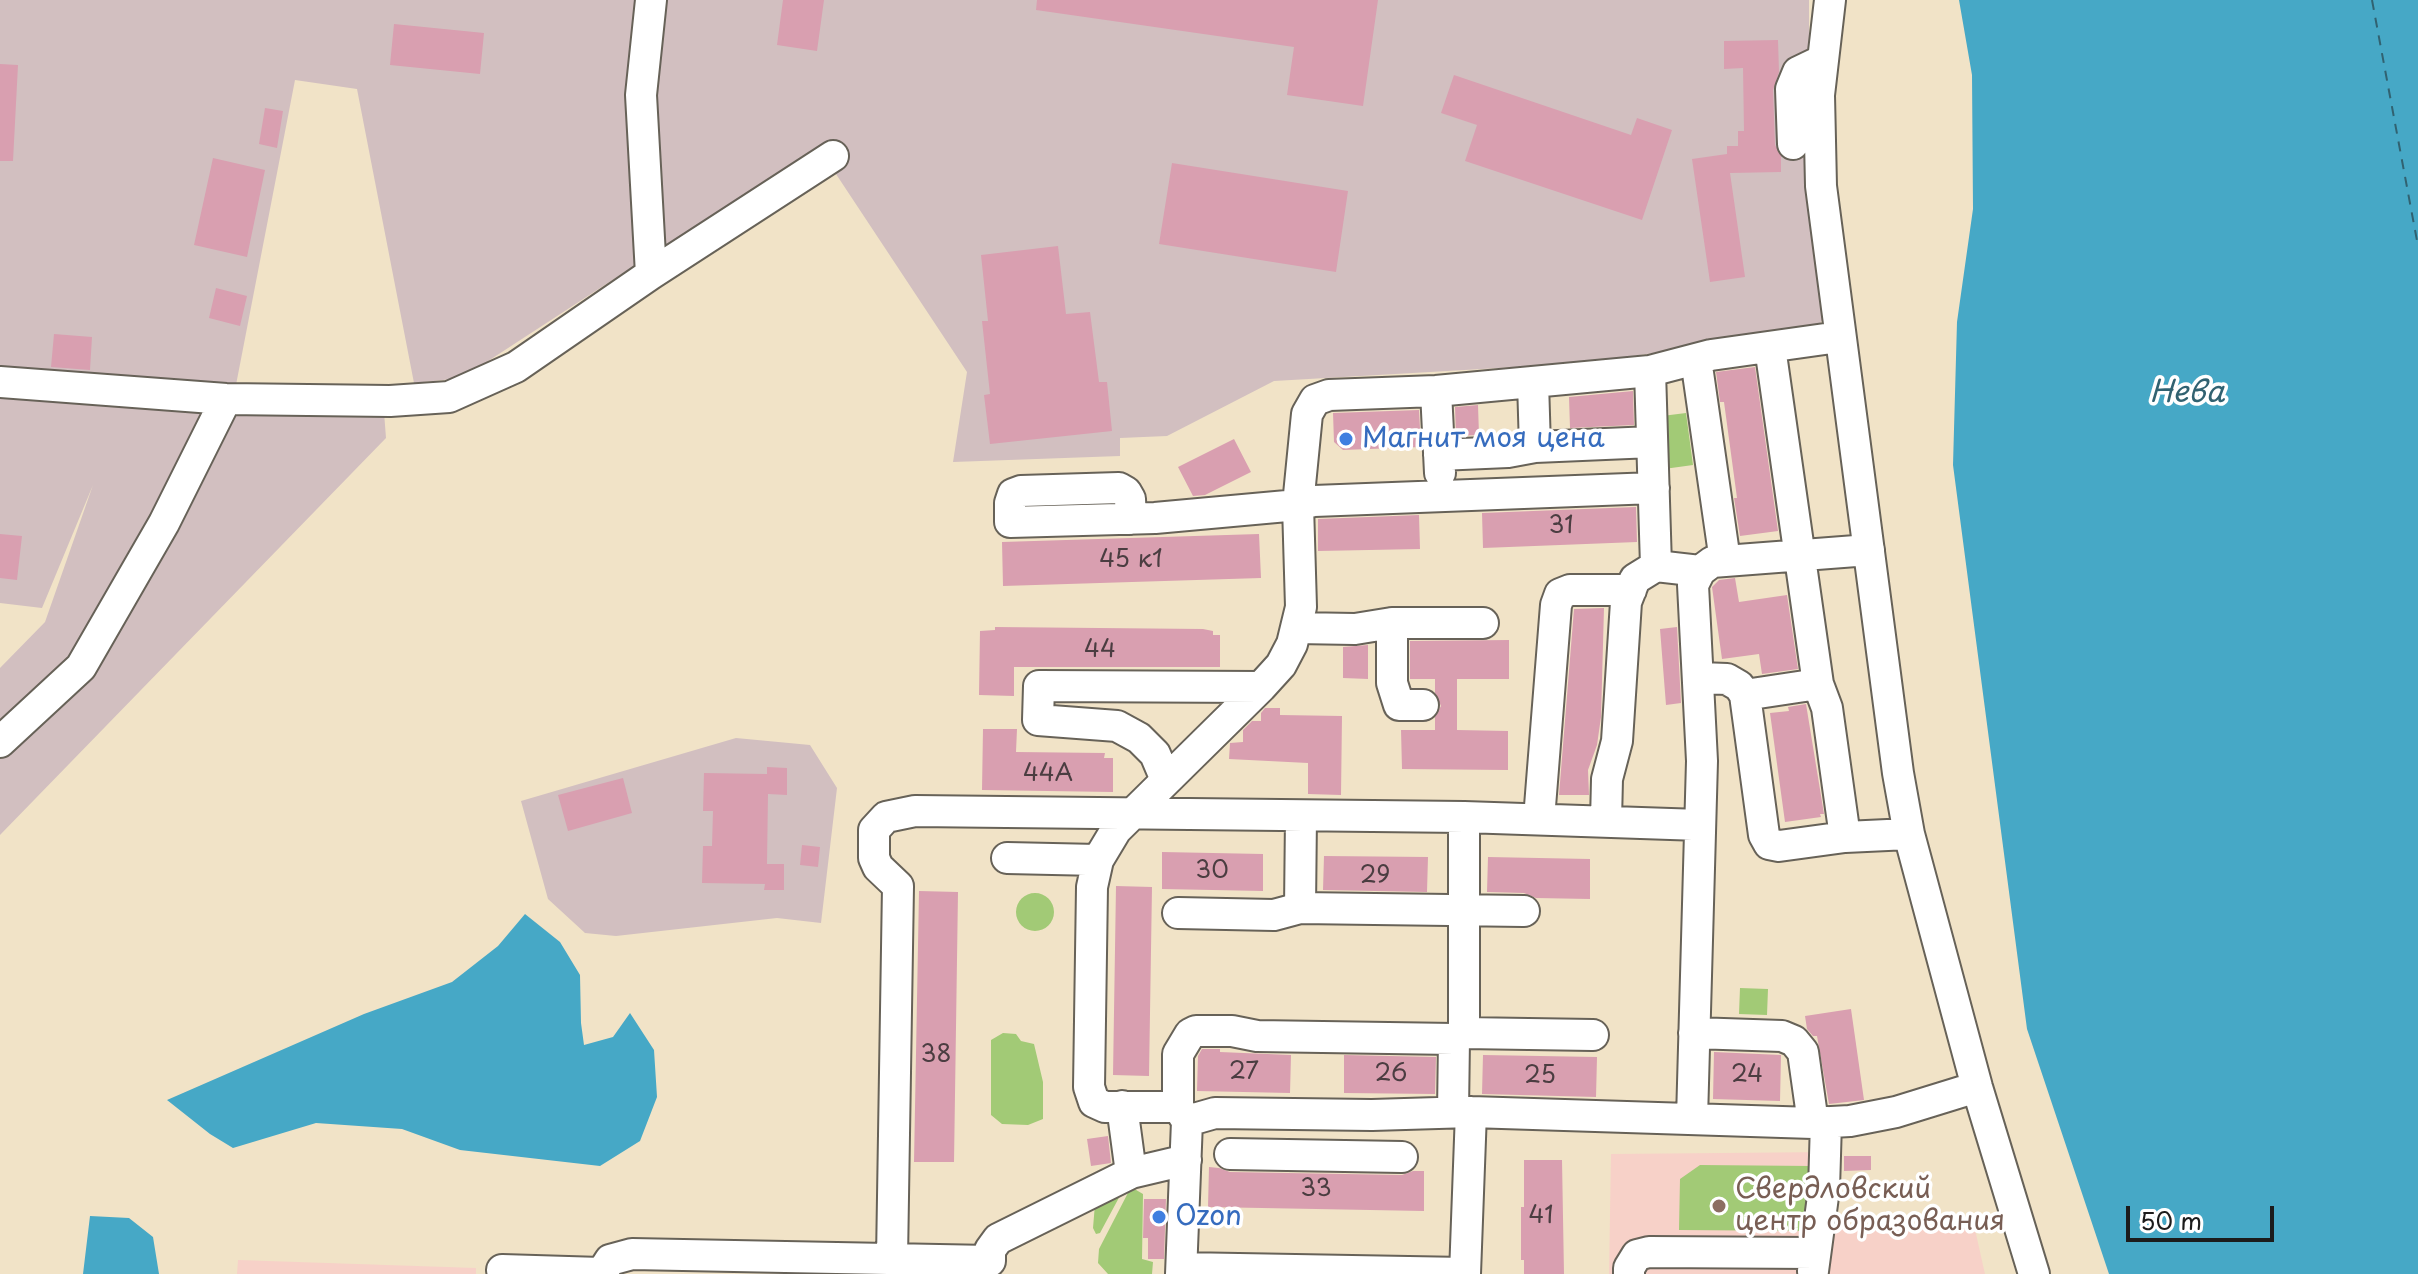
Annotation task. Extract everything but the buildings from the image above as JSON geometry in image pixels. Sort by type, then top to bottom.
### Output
[{"type":"street","points":[[651,0],[641,95],[651,274]]},
{"type":"street","points":[[1830,0],[1819,95],[1821,186],[1889,712],[1909,834],[1977,1087],[2034,1274]]},
{"type":"street","points":[[1793,144],[1791,89],[1798,72],[1823,60]]},
{"type":"street","points":[[0,382],[226,399],[390,401],[449,397],[516,367],[651,274],[833,156]]},
{"type":"street","points":[[1839,337],[1696,359],[1650,371],[1436,391],[1329,395],[1315,400],[1307,414],[1298,505],[1301,607],[1292,644],[1281,665],[1261,687],[1116,830],[1098,860],[1092,887],[1089,1087],[1094,1102],[1105,1107],[1122,1106],[1182,1114],[1462,1112],[1819,1122],[1850,1121],[1896,1112],[1977,1087]]},
{"type":"street","points":[[1770,347],[1818,684],[1827,708],[1845,837]]},
{"type":"street","points":[[1696,359],[1713,566]]},
{"type":"street","points":[[1650,371],[1656,566]]},
{"type":"street","points":[[1533,382],[1535,447]]},
{"type":"street","points":[[1436,391],[1441,496]]},
{"type":"street","points":[[0,742],[81,667],[164,523],[226,399]]},
{"type":"street","points":[[1439,455],[1652,442]]},
{"type":"street","points":[[1131,519],[1298,505],[1314,501],[1654,488]]},
{"type":"street","points":[[1606,821],[1607,779],[1617,741],[1626,602],[1635,579],[1656,566],[1713,566],[1869,550]]},
{"type":"street","points":[[1692,1119],[1702,761],[1693,585],[1713,566]]},
{"type":"street","points":[[1539,819],[1556,605],[1560,594],[1570,590],[1631,590]]},
{"type":"street","points":[[1296,628],[1355,629],[1392,623],[1483,623]]},
{"type":"street","points":[[1392,623],[1392,683],[1399,705],[1423,705]]},
{"type":"street","points":[[1700,678],[1727,679],[1739,686],[1745,695],[1764,835],[1769,844],[1779,846],[1845,837],[1909,834]]},
{"type":"street","points":[[1745,695],[1818,684]]},
{"type":"street","points":[[1166,780],[1155,754],[1139,738],[1117,726],[1038,720],[1039,686],[1261,687]]},
{"type":"street","points":[[892,1259],[898,886],[878,867],[874,858],[874,830],[886,817],[915,811],[1464,817],[1700,825]]},
{"type":"street","points":[[1300,908],[1301,816]]},
{"type":"street","points":[[1464,817],[1459,1036],[1465,1274],[1181,1271],[1186,1160],[1178,1054],[1190,1034],[1196,1031],[1232,1031],[1257,1036],[1459,1036],[1593,1035]]},
{"type":"street","points":[[1007,858],[1098,860]]},
{"type":"street","points":[[1178,913],[1274,915],[1300,908],[1524,911]]},
{"type":"street","points":[[1629,1274],[1637,1255],[1649,1252],[1814,1264],[1824,1189],[1819,1122],[1803,1052],[1794,1041],[1782,1036],[1694,1033]]},
{"type":"street","points":[[1122,1106],[1131,1173]]},
{"type":"street","points":[[1256,1113],[1243,1154],[1402,1157]]},
{"type":"street","points":[[1371,1157],[1372,1115]]},
{"type":"street","points":[[502,1270],[601,1274],[610,1260],[632,1254],[672,1264],[892,1259],[990,1268],[990,1250],[998,1239],[1131,1173],[1186,1160]]},
{"type":"shaded area","points":[[0,0],[1809,0],[1809,178],[1823,319],[1816,329],[1586,363],[1274,381],[1167,436],[1120,438],[1120,456],[953,462],[967,372],[832,168],[637,264],[462,378],[414,383],[357,89],[295,80],[235,390],[0,372]]},
{"type":"shaded area","points":[[0,391],[384,412],[386,438],[0,835],[0,668],[45,622],[93,485],[42,608],[0,603]]},
{"type":"shaded area","points":[[736,738],[810,745],[837,788],[821,923],[777,918],[616,936],[585,933],[548,899],[521,801]]},
{"type":"shaded area","name":"Свердловский центр образования","points":[[1832,1152],[1825,1224],[1974,1225],[1985,1274],[1609,1274],[1611,1154]]},
{"type":"shaded area","points":[[238,1260],[476,1268],[476,1274],[237,1274]]},
{"type":"green space","points":[[1686,413],[1693,465],[1664,469],[1662,416]]},
{"type":"green space","points":[[1035,893],[1049,898],[1054,912],[1049,926],[1035,931],[1021,926],[1016,912],[1021,898]]},
{"type":"green space","points":[[1740,988],[1768,989],[1767,1015],[1739,1014]]},
{"type":"green space","points":[[1003,1033],[1016,1034],[1021,1041],[1034,1044],[1043,1082],[1043,1119],[1028,1125],[1002,1124],[991,1115],[991,1040]]},
{"type":"green space","points":[[1700,1165],[1812,1166],[1811,1231],[1679,1230],[1680,1179]]},
{"type":"green space","points":[[1131,1187],[1143,1194],[1142,1259],[1153,1262],[1152,1274],[1108,1274],[1098,1263],[1099,1249]]},
{"type":"green space","points":[[1122,1192],[1100,1233],[1096,1234],[1093,1228],[1095,1204]]},
{"type":"water","name":"Нева","points":[[1959,0],[2418,0],[2418,1274],[2109,1274],[2027,1029],[1953,465],[1957,322],[1973,209],[1972,75]]},
{"type":"water","points":[[525,914],[560,942],[580,975],[584,1045],[613,1037],[630,1013],[654,1050],[657,1097],[640,1141],[600,1166],[460,1150],[402,1129],[316,1123],[233,1148],[167,1100],[364,1014],[452,982],[498,946]]},
{"type":"water","points":[[90,1216],[129,1218],[153,1237],[159,1274],[83,1274]]},
{"type":"ferry route","points":[[2372,0],[2418,246]]},
{"type":"place","name":"Магнит моя цена","points":[[1346,439]]},
{"type":"place","name":"Свердловский центр образования","points":[[1719,1206]]},
{"type":"place","name":"Ozon","points":[[1159,1217]]}]
